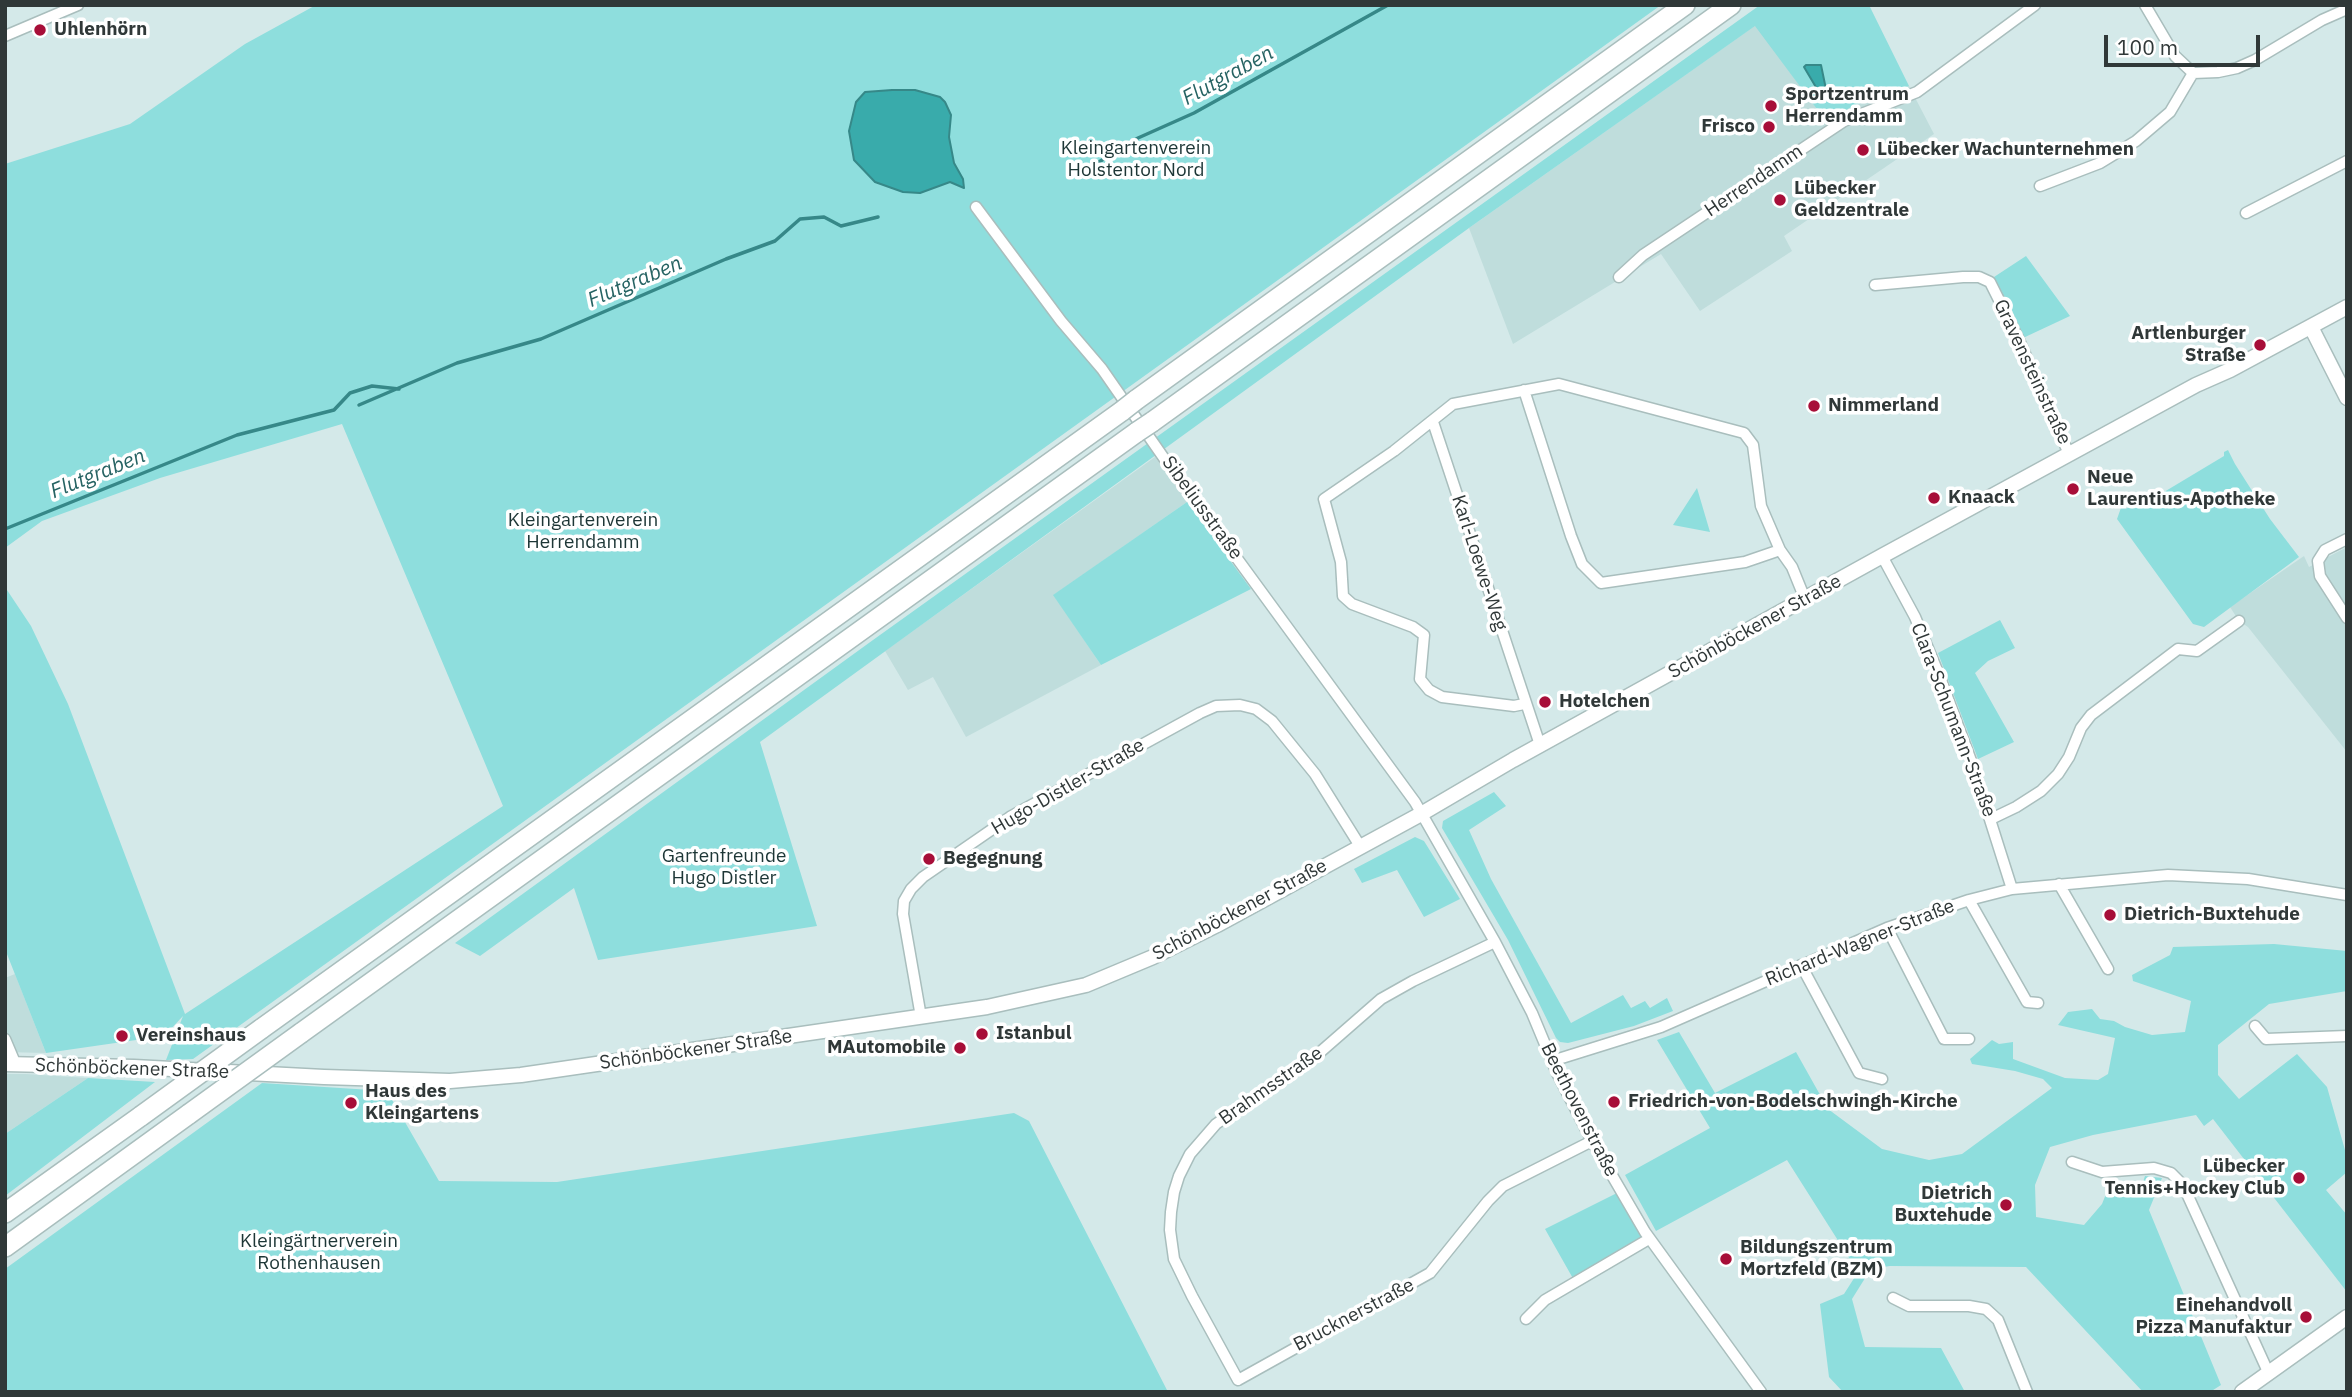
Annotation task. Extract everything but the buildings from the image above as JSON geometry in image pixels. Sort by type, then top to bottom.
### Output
[{"type":"highway","points":[[5,1213],[1685,5]]},
{"type":"highway","points":[[5,1247],[1731,5]]},
{"type":"main road","name":"Schönböckener Straße","points":[[11,1065],[134,1067],[450,1081],[575,1068],[920,1017],[1023,1001],[1090,983],[1153,957],[1217,925],[1882,556],[2196,385],[2347,307]]},
{"type":"main road","points":[[2311,327],[2347,398]]},
{"type":"main road","points":[[2242,1392],[2347,1317]]},
{"type":"street","points":[[5,37],[78,5]]},
{"type":"street","name":"Herrendamm","points":[[1619,277],[1643,255],[1844,121],[1917,92],[2035,5]]},
{"type":"street","points":[[2145,5],[2175,56],[2193,73],[2237,68],[2322,20],[2347,9]]},
{"type":"street","points":[[2040,186],[2100,163],[2136,141],[2170,113],[2193,73]]},
{"type":"street","points":[[2246,213],[2347,161]]},
{"type":"street","name":"Sibeliusstraße","points":[[976,207],[1061,321],[1102,369],[1168,464],[1415,802],[1421,814]]},
{"type":"street","name":"Gravensteinstraße","points":[[1875,285],[1963,277],[1979,277],[1990,282],[2019,340],[2069,454]]},
{"type":"street","points":[[1524,704],[1514,706],[1455,698],[1429,690],[1420,679],[1425,648],[1424,635],[1413,626],[1352,604],[1343,596],[1341,562],[1324,499],[1360,476],[1453,404],[1559,384],[1744,433],[1753,445],[1760,506],[1780,550],[1792,567],[1805,599]]},
{"type":"street","points":[[1524,390],[1582,564],[1601,583],[1745,562],[1780,550]]},
{"type":"street","name":"Karl-Loewe-Weg","points":[[1433,422],[1524,704],[1540,745]]},
{"type":"street","points":[[2347,538],[2325,550],[2318,561],[2320,576],[2347,618]]},
{"type":"street","name":"Clara-Schumann-Straße","points":[[1882,556],[1915,617],[1930,653],[1991,819],[2012,889]]},
{"type":"street","points":[[1991,819],[2041,791],[2058,774],[2081,728],[2091,715],[2178,649],[2197,651],[2239,621]]},
{"type":"street","name":"Hugo-Distler-Straße","points":[[920,1017],[904,914],[904,901],[911,889],[923,877],[1010,817],[1216,706],[1240,705],[1256,709],[1272,721],[1315,774],[1360,846]]},
{"type":"street","name":"Beethovenstraße","points":[[1421,814],[1495,942],[1532,1013],[1552,1061],[1592,1141],[1649,1239],[1761,1392]]},
{"type":"street","name":"Richard-Wagner-Straße","points":[[1552,1061],[1661,1027],[1887,928],[1969,900],[2012,889],[2168,874],[2249,879],[2347,895]]},
{"type":"street","points":[[2059,884],[2108,969]]},
{"type":"street","points":[[1969,900],[2026,1002],[2038,1003]]},
{"type":"street","points":[[1887,928],[1944,1039],[1969,1039]]},
{"type":"street","name":"Brahmsstraße","points":[[1238,1380],[1174,1259],[1171,1212],[1179,1176],[1187,1158],[1216,1124],[1318,1054],[1381,999],[1495,942]]},
{"type":"street","points":[[1801,965],[1859,1073],[1882,1079]]},
{"type":"street","points":[[2255,1026],[2266,1039],[2347,1036]]},
{"type":"street","points":[[5,1039],[11,1065]]},
{"type":"street","name":"Brucknerstraße","points":[[1238,1380],[1430,1273],[1503,1186],[1592,1141]]},
{"type":"street","points":[[2073,1162],[2102,1172],[2154,1168],[2171,1173],[2183,1185],[2269,1374]]},
{"type":"street","points":[[1526,1319],[1545,1300],[1649,1239]]},
{"type":"street","points":[[1893,1298],[1909,1306],[1969,1306],[1986,1309],[1998,1320],[2027,1392]]},
{"type":"shaded area","points":[[1756,25],[1825,120],[1864,101],[1909,86],[1934,134],[1784,236],[1792,251],[1700,311],[1661,254],[1513,344],[1469,228]]},
{"type":"shaded area","points":[[1821,65],[1828,99],[1823,99],[1804,67]]},
{"type":"shaded area","points":[[915,90],[940,97],[945,102],[951,115],[949,137],[954,163],[963,179],[964,188],[950,182],[920,193],[903,192],[875,182],[854,160],[849,131],[856,102],[865,92]]},
{"type":"shaded area","points":[[1155,457],[1187,502],[1054,595],[1101,665],[966,737],[933,677],[908,690],[885,651]]},
{"type":"shaded area","points":[[2347,547],[2347,752],[2230,607],[2304,556],[2309,567]]},
{"type":"shaded area","points":[[15,974],[46,1053],[5,1052],[5,978]]},
{"type":"shaded area","points":[[5,1074],[26,1074],[88,1078],[5,1134]]},
{"type":"green space","points":[[316,5],[1661,5],[193,1059],[166,1060],[183,1016],[169,1031],[150,1038],[46,1053],[5,949],[5,587],[31,626],[68,704],[185,1014],[503,806],[342,424],[160,478],[42,521],[5,548],[5,164],[130,124],[245,44]],"holes":[[[915,90],[940,97],[945,102],[951,115],[949,136],[954,163],[964,187],[950,182],[920,193],[903,192],[875,182],[854,160],[849,131],[856,102],[871,92]]]},
{"type":"green space","name":"Gartenfreunde Hugo Distler","points":[[1760,5],[1869,5],[1909,86],[1864,101],[1825,120],[1755,26],[1469,228],[760,742],[817,926],[598,960],[574,888],[480,956],[455,943],[873,640]]},
{"type":"green space","points":[[2026,256],[2070,316],[2023,338],[1994,277]]},
{"type":"green space","points":[[2228,450],[2270,519],[2299,557],[2204,627],[2193,624],[2117,519],[2122,505],[2125,509],[2159,495],[2224,456],[2224,452]]},
{"type":"green space","points":[[1697,488],[1710,532],[1673,525]]},
{"type":"green space","points":[[1187,502],[1251,589],[1101,665],[1053,595]]},
{"type":"green space","points":[[2000,620],[2015,648],[1988,661],[1975,673],[2014,742],[1978,759],[1938,653]]},
{"type":"green space","points":[[1494,792],[1506,806],[1469,830],[1491,879],[1571,1023],[1623,995],[1631,1008],[1645,1001],[1650,1008],[1667,998],[1673,1011],[1634,1026],[1568,1043],[1560,1042],[1556,1038],[1508,940],[1442,828],[1443,821]]},
{"type":"green space","points":[[1415,837],[1424,841],[1460,899],[1424,917],[1397,870],[1362,883],[1354,869]]},
{"type":"green space","points":[[2274,944],[2347,951],[2347,991],[2269,1004],[2218,1045],[2218,1075],[2239,1099],[2297,1054],[2327,1087],[2347,1157],[2347,1172],[2326,1190],[2347,1215],[2347,1292],[2213,1119],[2204,1126],[2196,1115],[2093,1135],[2050,1147],[2035,1185],[2036,1217],[2084,1225],[2102,1204],[2110,1184],[2143,1182],[2145,1176],[2162,1178],[2149,1210],[2221,1385],[2210,1392],[2143,1392],[2026,1267],[1890,1266],[1877,1268],[1867,1275],[1852,1299],[1865,1347],[1941,1348],[1965,1392],[1843,1392],[1829,1377],[1820,1304],[1844,1294],[1858,1272],[1787,1160],[1656,1231],[1625,1175],[1710,1128],[1657,1040],[1679,1032],[1715,1093],[1796,1052],[1828,1109],[1882,1149],[1929,1160],[1962,1154],[2052,1088],[2043,1079],[1972,1064],[1970,1059],[1992,1040],[1999,1044],[2013,1042],[2013,1059],[2065,1078],[2098,1080],[2108,1074],[2115,1038],[2058,1025],[2068,1012],[2092,1009],[2100,1019],[2114,1021],[2152,1035],[2185,1032],[2191,1001],[2133,981],[2132,975],[2170,955],[2173,947]]},
{"type":"green space","points":[[88,1078],[155,1082],[5,1196],[5,1134]]},
{"type":"green space","name":"Kleingärtnerverein Rothenhausen","points":[[262,1083],[387,1091],[439,1181],[557,1182],[1014,1113],[1029,1121],[1168,1392],[5,1392],[5,1269]]},
{"type":"green space","points":[[1621,1191],[1649,1239],[1575,1282],[1545,1229]]},
{"type":"waterway","name":"Flutgraben","points":[[1081,169],[1094,165],[1138,138],[1194,113],[1388,5]]},
{"type":"waterway","name":"Flutgraben","points":[[359,405],[457,363],[541,339],[726,259],[775,241],[800,219],[824,217],[841,226],[878,217]]},
{"type":"waterway","name":"Flutgraben","points":[[5,529],[237,435],[334,410],[350,393],[372,386],[399,389]]},
{"type":"place","name":"Uhlenhörn","points":[[40,30]]},
{"type":"place","name":"Sportzentrum Herrendamm","points":[[1771,106]]},
{"type":"place","name":"Frisco","points":[[1769,127]]},
{"type":"place","name":"Lübecker Wachunternehmen","points":[[1863,150]]},
{"type":"place","name":"Lübecker Geldzentrale","points":[[1780,200]]},
{"type":"place","name":"Artlenburger Straße","points":[[2260,345]]},
{"type":"place","name":"Nimmerland","points":[[1814,406]]},
{"type":"place","name":"Neue Laurentius-Apotheke","points":[[2073,489]]},
{"type":"place","name":"Knaack","points":[[1934,498]]},
{"type":"place","name":"Hotelchen","points":[[1545,702]]},
{"type":"place","name":"Begegnung","points":[[929,859]]},
{"type":"place","name":"Dietrich-Buxtehude","points":[[2110,915]]},
{"type":"place","name":"Istanbul","points":[[982,1034]]},
{"type":"place","name":"Vereinshaus","points":[[122,1036]]},
{"type":"place","name":"MAutomobile","points":[[960,1048]]},
{"type":"place","name":"Friedrich-von-Bodelschwingh-Kirche","points":[[1614,1102]]},
{"type":"place","name":"Haus des Kleingartens","points":[[351,1103]]},
{"type":"place","name":"Lübecker Tennis+Hockey Club","points":[[2299,1178]]},
{"type":"place","name":"Dietrich Buxtehude","points":[[2006,1205]]},
{"type":"place","name":"Bildungszentrum Mortzfeld (BZM)","points":[[1726,1259]]},
{"type":"place","name":"Einehandvoll Pizza Manufaktur","points":[[2306,1317]]},
{"type":"park label","name":"Kleingartenverein Holstentor Nord","points":[[1136,160]]},
{"type":"park label","name":"Kleingartenverein Herrendamm","points":[[583,532]]}]
